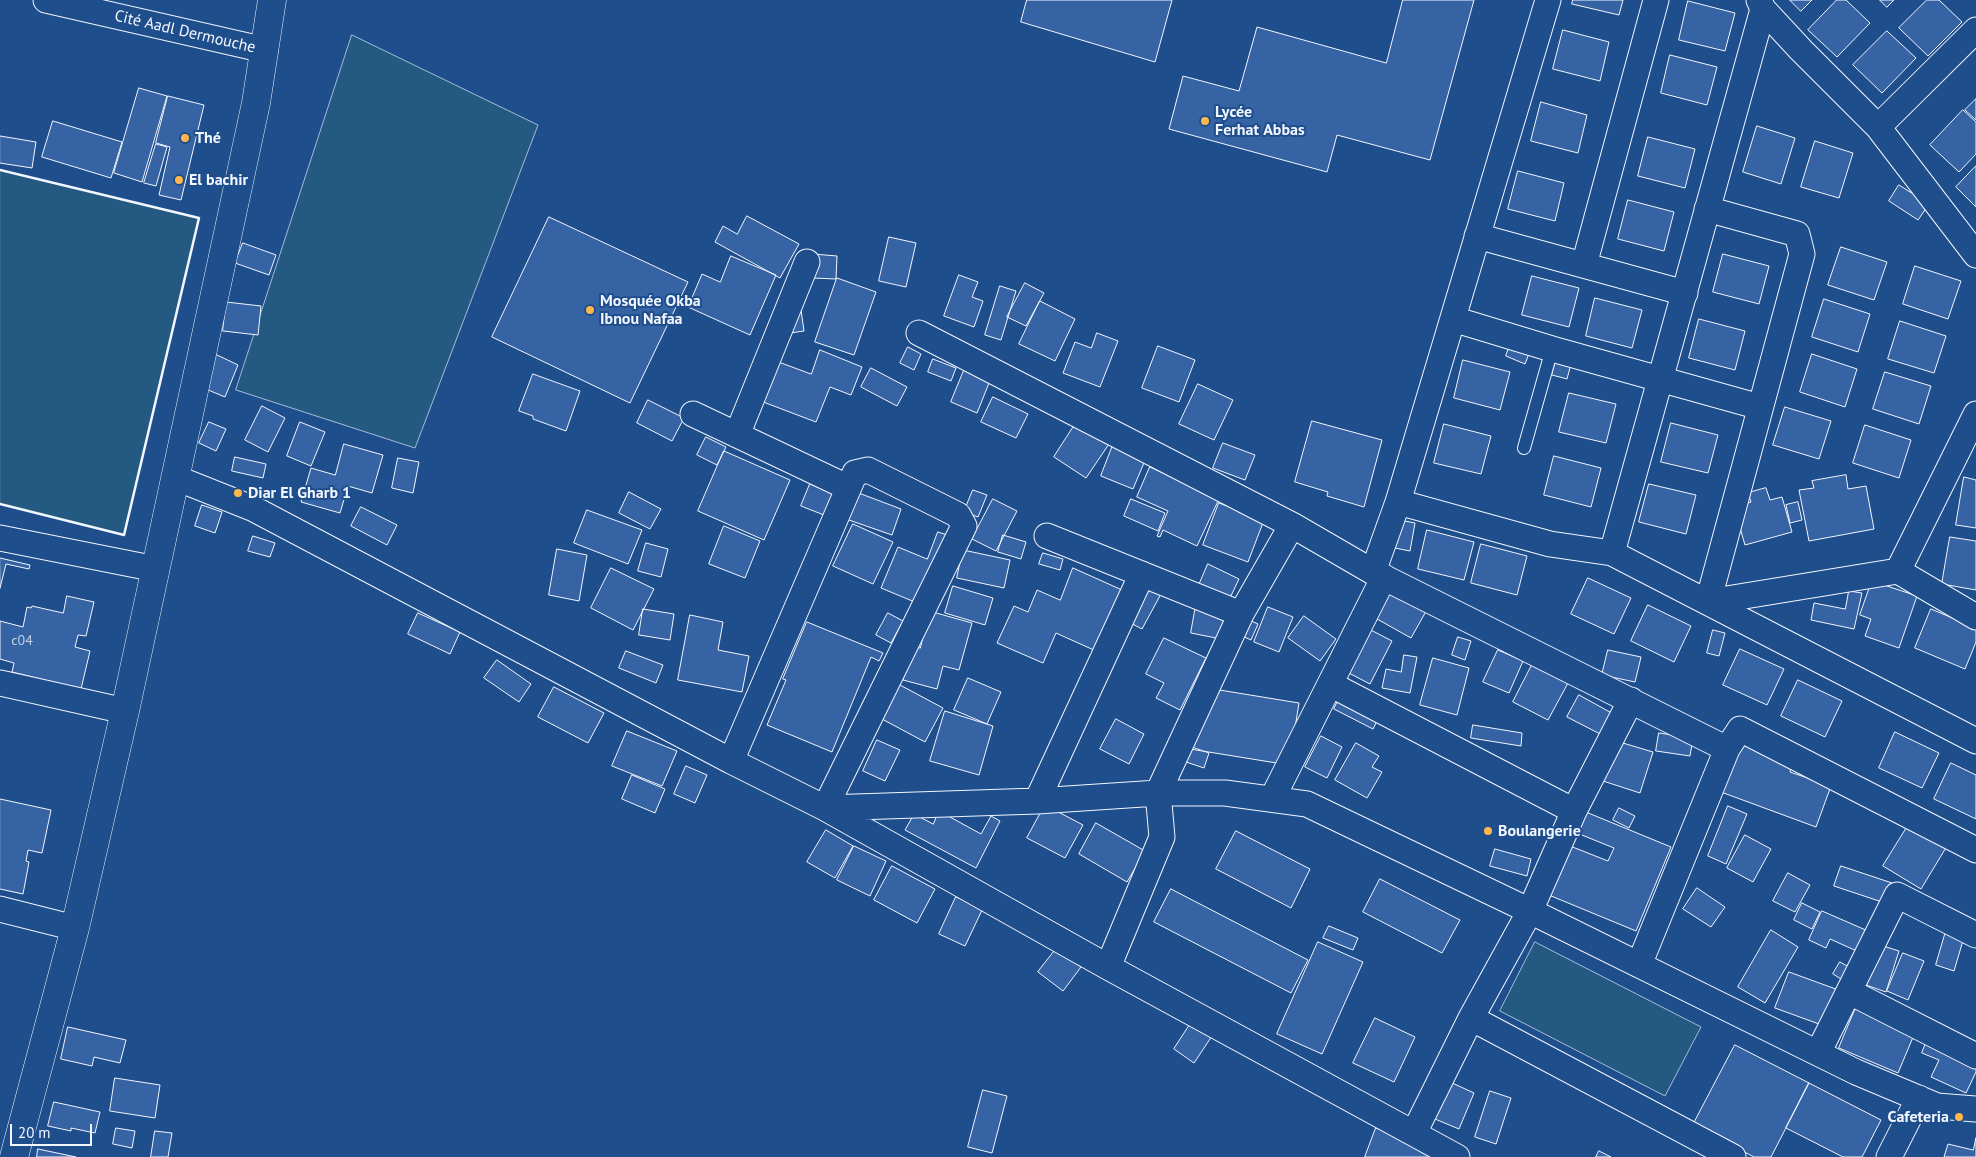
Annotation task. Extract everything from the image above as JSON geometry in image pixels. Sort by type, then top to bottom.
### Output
[{"type":"main road","points":[[14,1157],[75,928],[125,711],[256,103],[272,0]]},
{"type":"street","name":"Cité Aadl Dermouche","points":[[46,0],[265,50]]},
{"type":"street","points":[[1272,799],[1330,684],[1378,574],[1548,0]]},
{"type":"street","points":[[1584,265],[1656,0]]},
{"type":"street","points":[[1761,4],[1801,50],[1878,127],[1976,255]]},
{"type":"street","points":[[1612,553],[1708,209],[1761,4]]},
{"type":"street","points":[[1878,127],[1976,30]]},
{"type":"street","points":[[1708,209],[1796,234],[1802,254],[1708,602]]},
{"type":"street","points":[[1478,236],[1684,293]]},
{"type":"street","points":[[737,435],[807,262]]},
{"type":"street","points":[[1453,319],[1552,349],[1760,407]]},
{"type":"street","points":[[919,333],[1292,525],[1378,574],[1728,749]]},
{"type":"street","points":[[694,414],[847,487]]},
{"type":"street","points":[[1898,571],[1973,431]]},
{"type":"street","points":[[730,761],[847,487],[855,473],[868,470],[958,515],[964,526],[825,808]]},
{"type":"street","points":[[176,478],[254,509],[730,761],[825,808],[1108,967],[1457,1157]]},
{"type":"street","points":[[1398,502],[1550,544],[1612,553],[1976,741]]},
{"type":"street","points":[[1108,967],[1162,837],[1158,793],[1241,614],[1292,525]]},
{"type":"street","points":[[1047,536],[1241,614]]},
{"type":"street","points":[[0,538],[156,569]]},
{"type":"street","points":[[1708,602],[1898,571],[1976,617]]},
{"type":"street","points":[[1037,801],[1142,574]]},
{"type":"street","points":[[0,683],[125,711]]},
{"type":"street","points":[[1330,684],[1574,811]]},
{"type":"street","points":[[1414,1133],[1471,1018],[1530,911],[1574,811],[1631,700]]},
{"type":"street","points":[[1639,965],[1728,749],[1740,729],[1976,850]]},
{"type":"street","points":[[825,808],[1037,801],[1158,793],[1225,793],[1307,804],[1530,911],[1856,1072],[1937,1106],[1976,1110]]},
{"type":"street","points":[[1818,1053],[1897,895],[1976,935]]},
{"type":"street","points":[[0,909],[75,928]]},
{"type":"street","points":[[1850,992],[1976,1056]]},
{"type":"street","points":[[1471,1018],[1733,1157]]},
{"type":"street","points":[[1889,1157],[1919,1098]]},
{"type":"lane","points":[[1524,448],[1552,349]]},
{"type":"shaded area","points":[[352,35],[538,125],[415,448],[236,390]]},
{"type":"shaded area","points":[[0,170],[199,218],[124,535],[0,504]]},
{"type":"shaded area","points":[[1535,942],[1701,1027],[1665,1096],[1500,1011]]},
{"type":"building","points":[[1027,0],[1172,0],[1155,62],[1021,22]]},
{"type":"building","points":[[1403,0],[1474,0],[1430,160],[1337,135],[1327,172],[1169,129],[1183,76],[1239,91],[1257,27],[1386,63]]},
{"type":"building","points":[[1573,0],[1623,0],[1619,15],[1572,4]]},
{"type":"building","points":[[1790,0],[1812,0],[1801,11]]},
{"type":"building","points":[[1837,0],[1846,0],[1870,23],[1837,57],[1808,30]]},
{"type":"building","points":[[1880,0],[1894,0],[1887,7]]},
{"type":"building","points":[[1927,0],[1939,0],[1962,22],[1928,56],[1899,28]]},
{"type":"building","points":[[1688,1],[1735,13],[1725,51],[1679,40]]},
{"type":"building","points":[[1563,30],[1609,42],[1600,81],[1553,69]]},
{"type":"building","points":[[1887,31],[1916,58],[1882,93],[1853,65]]},
{"type":"building","points":[[1670,55],[1717,67],[1707,105],[1661,93]]},
{"type":"building","points":[[139,88],[167,96],[142,182],[114,173]]},
{"type":"building","points":[[168,96],[204,105],[181,200],[159,195],[170,147],[156,143]]},
{"type":"building","points":[[1976,99],[1976,120],[1965,110]]},
{"type":"building","points":[[1541,102],[1587,115],[1578,153],[1531,141]]},
{"type":"building","points":[[1963,110],[1976,122],[1976,154],[1959,172],[1930,145]]},
{"type":"building","points":[[53,121],[122,142],[111,178],[42,157]]},
{"type":"building","points":[[1757,126],[1795,138],[1781,184],[1743,172]]},
{"type":"building","points":[[0,136],[36,142],[32,168],[0,163]]},
{"type":"building","points":[[1648,137],[1695,149],[1685,188],[1638,176]]},
{"type":"building","points":[[1815,141],[1853,153],[1839,198],[1801,187]]},
{"type":"building","points":[[156,144],[167,147],[156,186],[144,183]]},
{"type":"building","points":[[1976,166],[1976,207],[1956,187]]},
{"type":"building","points":[[1518,171],[1564,183],[1555,221],[1508,209]]},
{"type":"building","points":[[1899,185],[1929,204],[1918,220],[1889,201]]},
{"type":"building","points":[[1628,200],[1674,212],[1664,251],[1618,239]]},
{"type":"building","points":[[747,216],[799,244],[780,278],[715,242],[723,226],[737,234]]},
{"type":"building","name":"Mosquée Okba Ibnou Nafaa","points":[[549,217],[688,282],[630,403],[492,337]]},
{"type":"building","points":[[889,237],[916,243],[906,287],[879,281]]},
{"type":"building","points":[[243,243],[276,255],[269,275],[235,263]]},
{"type":"building","points":[[1841,247],[1887,262],[1874,300],[1828,285]]},
{"type":"building","points":[[813,254],[837,256],[836,279],[812,278]]},
{"type":"building","points":[[1723,254],[1769,266],[1759,304],[1713,292]]},
{"type":"building","points":[[731,256],[776,275],[750,335],[688,307],[702,274],[720,282]]},
{"type":"building","points":[[1915,266],[1961,281],[1948,319],[1903,304]]},
{"type":"building","points":[[959,275],[978,282],[972,297],[983,301],[974,327],[944,316]]},
{"type":"building","points":[[1532,276],[1579,288],[1569,327],[1522,315]]},
{"type":"building","points":[[837,278],[876,292],[854,355],[815,342]]},
{"type":"building","points":[[1025,283],[1044,293],[1026,326],[1007,317]]},
{"type":"building","points":[[1000,286],[1016,291],[1001,340],[985,335]]},
{"type":"building","points":[[1595,298],[1642,310],[1632,348],[1586,336]]},
{"type":"building","points":[[1824,299],[1870,314],[1858,352],[1812,337]]},
{"type":"building","points":[[1040,301],[1075,319],[1055,361],[1019,344]]},
{"type":"building","points":[[226,302],[261,306],[258,335],[223,331]]},
{"type":"building","points":[[801,310],[804,331],[790,333],[787,312]]},
{"type":"building","points":[[1699,319],[1745,331],[1735,370],[1689,358]]},
{"type":"building","points":[[1900,321],[1946,336],[1934,373],[1888,359]]},
{"type":"building","points":[[1097,333],[1118,341],[1100,387],[1063,373],[1075,342],[1091,348]]},
{"type":"building","points":[[1512,339],[1532,346],[1525,364],[1506,356]]},
{"type":"building","points":[[1158,346],[1195,360],[1179,402],[1142,388]]},
{"type":"building","points":[[908,347],[921,354],[914,370],[900,363]]},
{"type":"building","points":[[820,350],[862,367],[851,395],[830,387],[816,422],[758,400],[773,360],[811,374]]},
{"type":"building","points":[[215,354],[238,365],[225,397],[201,387]]},
{"type":"building","points":[[1812,354],[1857,369],[1845,407],[1800,392]]},
{"type":"building","points":[[1557,356],[1572,360],[1567,379],[1552,375]]},
{"type":"building","points":[[933,359],[956,368],[951,381],[928,372]]},
{"type":"building","points":[[1463,360],[1510,372],[1500,410],[1454,398]]},
{"type":"building","points":[[871,368],[907,387],[897,406],[861,387]]},
{"type":"building","points":[[965,368],[991,378],[977,413],[951,402]]},
{"type":"building","points":[[1885,372],[1931,386],[1919,424],[1873,409]]},
{"type":"building","points":[[533,374],[580,391],[566,431],[533,419],[533,416],[519,411]]},
{"type":"building","points":[[1198,384],[1233,400],[1214,440],[1179,424]]},
{"type":"building","points":[[1569,393],[1616,404],[1606,443],[1559,432]]},
{"type":"building","points":[[993,397],[1028,414],[1016,438],[981,422]]},
{"type":"building","points":[[648,400],[684,418],[672,441],[637,423]]},
{"type":"building","points":[[262,406],[285,418],[268,452],[245,440]]},
{"type":"building","points":[[1785,407],[1831,421],[1819,459],[1773,445]]},
{"type":"building","points":[[1312,421],[1382,440],[1364,507],[1327,496],[1328,492],[1295,482]]},
{"type":"building","points":[[209,422],[226,429],[216,451],[199,443]]},
{"type":"building","points":[[300,422],[325,432],[311,466],[287,456]]},
{"type":"building","points":[[1076,423],[1109,444],[1086,478],[1054,457]]},
{"type":"building","points":[[1671,423],[1718,435],[1708,473],[1661,462]]},
{"type":"building","points":[[1444,424],[1491,436],[1481,474],[1434,463]]},
{"type":"building","points":[[1865,425],[1911,440],[1899,478],[1853,463]]},
{"type":"building","points":[[706,437],[726,447],[717,465],[697,455]]},
{"type":"building","points":[[1223,443],[1255,455],[1245,480],[1213,468]]},
{"type":"building","points":[[344,444],[383,455],[372,493],[348,486],[340,513],[301,502],[311,468],[335,475]]},
{"type":"building","points":[[1113,445],[1146,458],[1133,489],[1101,476]]},
{"type":"building","points":[[724,451],[790,480],[764,540],[698,511]]},
{"type":"building","points":[[1554,456],[1601,468],[1591,507],[1544,495]]},
{"type":"building","points":[[235,457],[266,464],[263,478],[232,471]]},
{"type":"building","points":[[398,458],[419,462],[413,493],[392,488]]},
{"type":"building","points":[[1150,467],[1219,499],[1197,546],[1163,530],[1160,537],[1157,536],[1168,511],[1137,497]]},
{"type":"building","points":[[1846,475],[1848,489],[1866,486],[1874,529],[1809,541],[1799,490],[1814,488],[1812,481]]},
{"type":"building","points":[[1964,477],[1976,480],[1976,528],[1956,525]]},
{"type":"building","points":[[810,484],[837,495],[829,517],[801,506]]},
{"type":"building","points":[[1649,484],[1696,495],[1686,534],[1639,522]]},
{"type":"building","points":[[1766,488],[1770,500],[1782,497],[1792,532],[1745,545],[1734,507],[1751,502],[1748,493]]},
{"type":"building","points":[[973,490],[987,495],[978,517],[964,512]]},
{"type":"building","points":[[629,492],[661,509],[650,529],[619,513]]},
{"type":"building","points":[[856,492],[901,509],[892,535],[846,519]]},
{"type":"building","points":[[993,499],[1017,511],[996,551],[972,539]]},
{"type":"building","points":[[1131,499],[1165,513],[1158,531],[1124,516]]},
{"type":"building","points":[[1798,502],[1802,520],[1790,523],[1786,505]]},
{"type":"building","points":[[1219,503],[1264,520],[1248,562],[1203,545]]},
{"type":"building","points":[[202,505],[222,512],[215,533],[195,526]]},
{"type":"building","points":[[361,507],[397,525],[387,545],[351,526]]},
{"type":"building","points":[[587,510],[642,530],[628,564],[574,543]]},
{"type":"building","points":[[1400,520],[1415,523],[1410,551],[1395,548]]},
{"type":"building","points":[[853,524],[893,542],[873,584],[833,566]]},
{"type":"building","points":[[724,526],[760,541],[745,578],[709,564]]},
{"type":"building","points":[[1427,530],[1474,542],[1464,580],[1418,569]]},
{"type":"building","points":[[938,532],[950,536],[922,605],[881,588],[898,547],[927,559]]},
{"type":"building","points":[[1003,535],[1026,542],[1021,559],[998,552]]},
{"type":"building","points":[[253,536],[275,543],[270,557],[248,551]]},
{"type":"building","points":[[1950,537],[1976,541],[1976,590],[1942,584]]},
{"type":"building","points":[[646,543],[668,549],[661,577],[638,571]]},
{"type":"building","points":[[1481,544],[1527,556],[1517,595],[1471,583]]},
{"type":"building","points":[[557,549],[587,555],[579,601],[549,595]]},
{"type":"building","points":[[963,550],[1010,560],[1004,588],[957,578]]},
{"type":"building","points":[[1043,553],[1063,559],[1060,570],[1039,564]]},
{"type":"building","points":[[0,558],[30,565],[29,569],[6,564],[0,588]]},
{"type":"building","points":[[1208,564],[1239,579],[1229,600],[1199,585]]},
{"type":"building","points":[[611,568],[654,589],[633,630],[591,608]]},
{"type":"building","points":[[1073,568],[1122,590],[1096,651],[1056,633],[1043,663],[997,643],[1014,606],[1028,612],[1037,590],[1060,600]]},
{"type":"building","points":[[1588,578],[1631,598],[1614,634],[1571,614]]},
{"type":"building","points":[[1872,581],[1917,596],[1899,648],[1865,636],[1871,619],[1860,615]]},
{"type":"building","points":[[1144,582],[1162,592],[1142,629],[1123,619]]},
{"type":"building","points":[[1387,583],[1429,606],[1411,638],[1370,615]]},
{"type":"building","points":[[953,586],[993,598],[985,625],[945,613]]},
{"type":"building","points":[[1849,591],[1862,593],[1854,629],[1811,620],[1814,603],[1845,609]]},
{"type":"building","points":[[67,596],[94,602],[86,636],[78,635],[75,647],[90,651],[81,689],[12,672],[14,663],[0,659],[0,621],[23,627],[27,607],[31,608],[32,606],[63,613]]},
{"type":"building","points":[[1196,605],[1227,611],[1221,639],[1191,633]]},
{"type":"building","points":[[1648,605],[1691,626],[1674,662],[1631,641]]},
{"type":"building","points":[[1268,607],[1293,617],[1279,652],[1254,642]]},
{"type":"building","points":[[643,609],[674,614],[670,640],[639,635]]},
{"type":"building","points":[[1931,609],[1976,628],[1976,642],[1965,669],[1915,648]]},
{"type":"building","points":[[929,611],[972,623],[959,670],[943,666],[937,689],[903,680],[912,646],[920,648]]},
{"type":"building","points":[[418,613],[460,632],[450,654],[408,634]]},
{"type":"building","points":[[888,613],[903,621],[891,643],[876,635]]},
{"type":"building","points":[[690,615],[723,622],[718,650],[749,656],[742,692],[678,680]]},
{"type":"building","points":[[1304,616],[1336,639],[1320,661],[1288,638]]},
{"type":"building","points":[[1247,619],[1258,624],[1251,640],[1240,635]]},
{"type":"building","points":[[807,622],[883,653],[879,661],[871,657],[832,752],[767,725],[786,680],[783,679]]},
{"type":"building","points":[[1367,628],[1392,641],[1370,684],[1345,671]]},
{"type":"building","points":[[1713,630],[1725,633],[1719,656],[1707,653]]},
{"type":"building","points":[[1458,637],[1471,641],[1465,660],[1452,655]]},
{"type":"building","points":[[1164,638],[1206,658],[1180,710],[1156,698],[1164,683],[1146,674]]},
{"type":"building","points":[[1740,649],[1784,669],[1767,705],[1723,685]]},
{"type":"building","points":[[1498,650],[1523,661],[1509,693],[1483,682]]},
{"type":"building","points":[[1608,650],[1641,657],[1635,682],[1602,675]]},
{"type":"building","points":[[626,651],[663,665],[656,683],[619,668]]},
{"type":"building","points":[[1404,655],[1417,657],[1410,693],[1382,688],[1386,669],[1401,672]]},
{"type":"building","points":[[1433,658],[1469,668],[1457,715],[1420,705]]},
{"type":"building","points":[[497,660],[531,684],[519,702],[484,678]]},
{"type":"building","points":[[1532,665],[1568,683],[1548,720],[1513,702]]},
{"type":"building","points":[[968,678],[1001,692],[987,724],[954,710]]},
{"type":"building","points":[[1798,680],[1842,701],[1825,737],[1781,716]]},
{"type":"building","points":[[900,685],[943,708],[925,742],[882,719]]},
{"type":"building","points":[[554,687],[604,713],[588,743],[538,717]]},
{"type":"building","points":[[1201,687],[1299,703],[1289,765],[1190,749]]},
{"type":"building","points":[[1579,695],[1617,716],[1606,737],[1567,717]]},
{"type":"building","points":[[1340,697],[1379,717],[1373,729],[1334,709]]},
{"type":"building","points":[[945,711],[993,726],[979,775],[930,761]]},
{"type":"building","points":[[1116,719],[1144,734],[1129,764],[1100,749]]},
{"type":"building","points":[[1473,725],[1522,733],[1521,746],[1471,738]]},
{"type":"building","points":[[627,731],[677,751],[662,786],[612,766]]},
{"type":"building","points":[[1895,732],[1939,753],[1922,788],[1879,768]]},
{"type":"building","points":[[1659,733],[1693,738],[1690,756],[1656,751]]},
{"type":"building","points":[[1321,736],[1342,747],[1327,778],[1305,767]]},
{"type":"building","points":[[1740,738],[1795,758],[1790,772],[1831,786],[1816,827],[1721,792]]},
{"type":"building","points":[[877,740],[900,750],[885,781],[863,771]]},
{"type":"building","points":[[1616,741],[1653,752],[1640,793],[1603,781]]},
{"type":"building","points":[[1356,743],[1379,756],[1372,767],[1382,772],[1367,798],[1335,780]]},
{"type":"building","points":[[1192,747],[1209,753],[1204,768],[1186,762]]},
{"type":"building","points":[[1951,763],[1976,775],[1976,819],[1934,799]]},
{"type":"building","points":[[686,766],[707,775],[695,803],[674,794]]},
{"type":"building","points":[[632,775],[665,789],[655,813],[622,799]]},
{"type":"building","points":[[0,799],[51,810],[42,853],[28,850],[26,861],[29,862],[23,894],[0,889]]},
{"type":"building","points":[[1045,805],[1083,825],[1065,858],[1027,838]]},
{"type":"building","points":[[1728,806],[1747,814],[1726,864],[1708,856]]},
{"type":"building","points":[[1619,808],[1635,816],[1629,828],[1613,820]]},
{"type":"building","points":[[1581,810],[1671,847],[1636,931],[1544,893],[1565,844],[1608,861],[1614,848],[1572,831]]},
{"type":"building","points":[[939,811],[981,834],[991,816],[1000,821],[976,868],[905,830],[914,814],[933,824]]},
{"type":"building","points":[[1096,823],[1145,851],[1127,882],[1079,854]]},
{"type":"building","points":[[1909,824],[1947,846],[1921,889],[1883,866]]},
{"type":"building","points":[[826,830],[853,846],[835,878],[807,862]]},
{"type":"building","points":[[1236,831],[1310,869],[1291,908],[1216,869]]},
{"type":"building","points":[[1745,835],[1771,849],[1753,882],[1727,868]]},
{"type":"building","points":[[854,846],[886,861],[870,896],[837,880]]},
{"type":"building","points":[[1495,849],[1531,859],[1527,876],[1490,866]]},
{"type":"building","points":[[892,866],[935,889],[917,923],[874,900]]},
{"type":"building","points":[[1841,866],[1892,883],[1885,903],[1834,886]]},
{"type":"building","points":[[1788,873],[1810,885],[1795,912],[1773,901]]},
{"type":"building","points":[[1380,879],[1460,920],[1442,953],[1363,912]]},
{"type":"building","points":[[1697,888],[1725,907],[1711,927],[1683,909]]},
{"type":"building","points":[[1171,889],[1308,960],[1291,993],[1154,922]]},
{"type":"building","points":[[956,897],[983,908],[965,946],[939,934]]},
{"type":"building","points":[[1802,903],[1820,912],[1812,929],[1794,920]]},
{"type":"building","points":[[1822,911],[1868,931],[1859,952],[1830,939],[1826,948],[1809,940]]},
{"type":"building","points":[[1329,926],[1358,938],[1353,950],[1323,938]]},
{"type":"building","points":[[1771,930],[1798,947],[1765,1003],[1738,987]]},
{"type":"building","points":[[1946,931],[1964,937],[1954,971],[1936,965]]},
{"type":"building","points":[[1318,942],[1363,962],[1322,1054],[1277,1034]]},
{"type":"building","points":[[1877,944],[1899,951],[1886,992],[1863,984]]},
{"type":"building","points":[[1056,949],[1081,967],[1063,991],[1038,972]]},
{"type":"building","points":[[1903,953],[1924,961],[1908,1000],[1887,991]]},
{"type":"building","points":[[1840,962],[1854,970],[1846,982],[1833,974]]},
{"type":"building","points":[[1789,972],[1844,992],[1830,1028],[1775,1008]]},
{"type":"building","points":[[1857,1005],[1916,1030],[1898,1073],[1839,1048]]},
{"type":"building","points":[[1375,1018],[1415,1037],[1394,1082],[1353,1063]]},
{"type":"building","points":[[1191,1023],[1212,1036],[1194,1063],[1174,1049]]},
{"type":"building","points":[[68,1027],[126,1040],[120,1063],[94,1057],[92,1066],[61,1059]]},
{"type":"building","points":[[1926,1043],[1976,1066],[1976,1072],[1966,1093],[1931,1077],[1939,1060],[1922,1053]]},
{"type":"building","points":[[1735,1045],[1809,1083],[1771,1157],[1754,1157],[1693,1125]]},
{"type":"building","points":[[115,1078],[160,1085],[155,1118],[110,1111]]},
{"type":"building","points":[[1450,1082],[1474,1093],[1459,1129],[1435,1119]]},
{"type":"building","points":[[1809,1083],[1881,1120],[1862,1157],[1843,1157],[1786,1128]]},
{"type":"building","points":[[983,1090],[1007,1096],[992,1153],[968,1147]]},
{"type":"building","points":[[1490,1091],[1511,1098],[1496,1144],[1475,1137]]},
{"type":"building","points":[[54,1102],[100,1112],[95,1133],[71,1128],[71,1131],[48,1126]]},
{"type":"building","points":[[116,1128],[135,1131],[132,1148],[113,1144]]},
{"type":"building","points":[[1376,1128],[1434,1150],[1431,1157],[1365,1157]]},
{"type":"building","points":[[155,1131],[172,1133],[168,1157],[151,1157]]},
{"type":"building","points":[[1976,1138],[1976,1157],[1944,1157],[1948,1144],[1973,1150]]},
{"type":"building","points":[[38,1149],[76,1157],[37,1157]]},
{"type":"building","points":[[1599,1151],[1611,1157],[1596,1157]]},
{"type":"wall","points":[[0,170],[199,218],[124,535],[0,504]]},
{"type":"place","name":"Lycée Ferhat Abbas","points":[[1205,121]]},
{"type":"place","name":"Thé","points":[[185,138]]},
{"type":"place","name":"El bachir","points":[[179,180]]},
{"type":"place","name":"Mosquée Okba Ibnou Nafaa","points":[[590,310]]},
{"type":"place","name":"Diar El Gharb 1","points":[[238,493]]},
{"type":"place","name":"Boulangerie","points":[[1488,831]]},
{"type":"place","name":"Cafeteria","points":[[1959,1117]]}]
